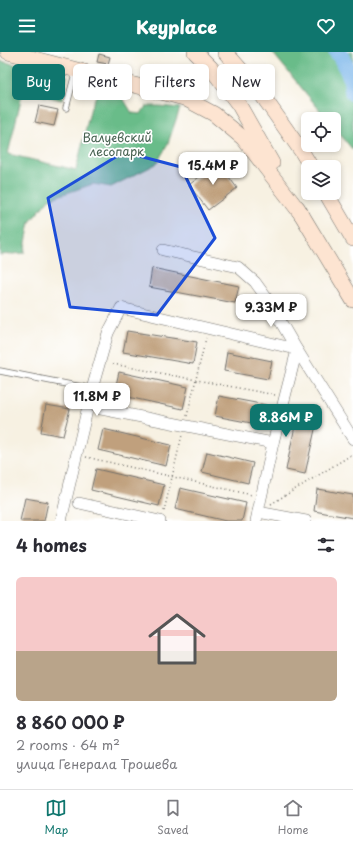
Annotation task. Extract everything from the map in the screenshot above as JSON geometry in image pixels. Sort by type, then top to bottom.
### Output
[{"type":"main road","points":[[8,52],[73,69]]},
{"type":"main road","points":[[195,52],[211,68],[239,105],[302,216],[353,300]]},
{"type":"main road","points":[[226,53],[257,88],[307,160]]},
{"type":"main road","points":[[132,85],[184,98],[214,114],[243,138],[302,216]]},
{"type":"main road","points":[[330,200],[353,239]]},
{"type":"street","points":[[163,250],[238,267],[255,282],[268,300],[353,438]]},
{"type":"street","points":[[61,521],[92,389],[108,333],[121,308],[297,349]]},
{"type":"street","points":[[297,349],[273,443],[257,516],[306,521]]},
{"type":"street","points":[[101,409],[273,443]]},
{"type":"street","points":[[79,503],[160,521]]},
{"type":"lane","points":[[66,108],[73,81]]},
{"type":"lane","points":[[0,371],[92,389]]},
{"type":"path","points":[[113,364],[285,397]]},
{"type":"path","points":[[257,516],[353,454]]},
{"type":"path","points":[[86,458],[261,497]]},
{"type":"highlighted area","points":[[124,152],[181,167],[215,238],[157,315],[70,307],[48,198]]},
{"type":"green space","points":[[272,52],[353,52],[353,150],[341,135],[341,112],[321,112]]},
{"type":"green space","name":"Валуевский лесопарк","points":[[0,61],[13,64],[12,64],[12,100],[21,100],[8,154],[76,170],[91,107],[94,100],[124,100],[132,113],[141,114],[146,106],[180,108],[167,146],[156,164],[111,187],[93,184],[49,199],[30,222],[24,253],[0,255]]},
{"type":"green space","name":"Валуевский лесопарк","points":[[65,76],[67,76],[65,86]]},
{"type":"building","points":[[99,54],[110,57],[108,64],[97,62]]},
{"type":"building","points":[[39,106],[58,110],[54,126],[35,122]]},
{"type":"building","points":[[218,162],[237,188],[208,210],[189,185]]},
{"type":"building","points":[[152,268],[239,286],[235,303],[149,287]]},
{"type":"building","points":[[127,331],[197,342],[193,364],[123,352]]},
{"type":"building","points":[[227,352],[272,361],[268,379],[224,371]]},
{"type":"building","points":[[119,372],[188,387],[183,409],[114,394]]},
{"type":"building","points":[[219,396],[266,405],[262,425],[215,416]]},
{"type":"building","points":[[46,405],[70,409],[63,436],[41,432]]},
{"type":"building","points":[[296,421],[316,425],[305,474],[286,470]]},
{"type":"building","points":[[103,429],[171,445],[166,466],[98,450]]},
{"type":"building","points":[[207,452],[253,463],[248,483],[202,472]]},
{"type":"building","points":[[96,469],[164,485],[159,506],[91,490]]},
{"type":"building","points":[[180,488],[246,503],[242,521],[226,521],[175,509]]},
{"type":"building","points":[[317,489],[353,495],[353,518],[314,511]]},
{"type":"building","points":[[25,498],[48,502],[44,521],[20,521]]},
{"type":"waterway","points":[[337,52],[351,77],[353,93]]}]
